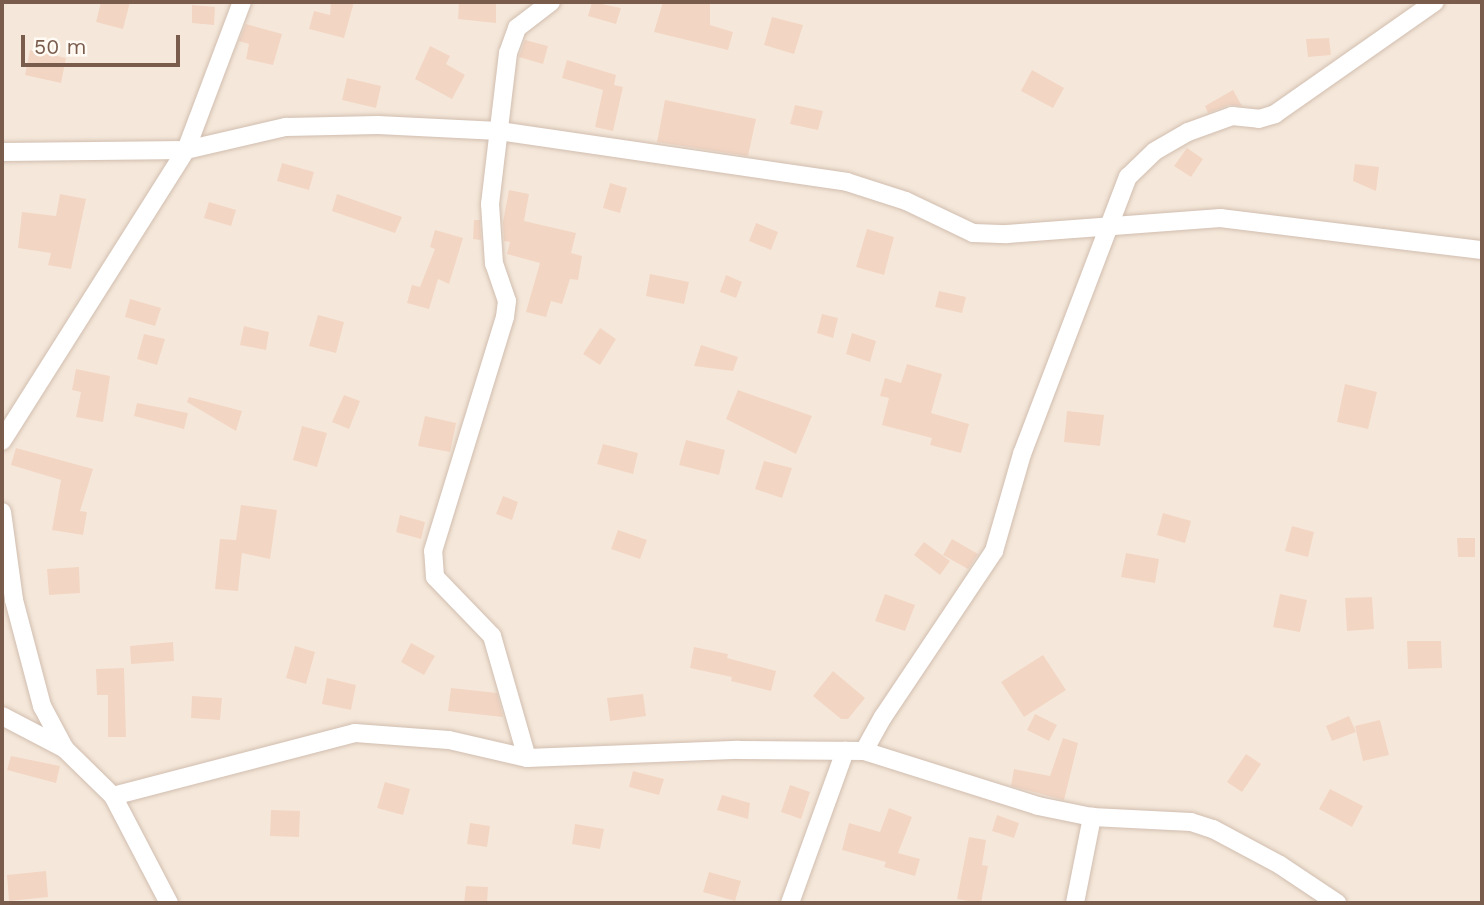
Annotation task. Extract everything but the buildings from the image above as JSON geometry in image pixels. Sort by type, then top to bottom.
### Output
[{"type":"street","points":[[2,441],[186,150],[242,2]]},
{"type":"street","points":[[527,758],[492,636],[435,577],[433,551],[505,317],[506,292],[494,264],[489,204],[512,39],[517,28],[551,2]]},
{"type":"street","points":[[864,751],[883,717],[994,551],[1022,454],[1128,177],[1154,151],[1188,132],[1232,116],[1259,120],[1275,114],[1436,2]]},
{"type":"street","points":[[2,152],[186,150],[286,127],[378,125],[499,131],[847,182],[906,201],[973,233],[1007,234],[1220,218],[1482,250]]},
{"type":"street","points":[[2,512],[14,600],[32,670],[42,706],[65,750]]},
{"type":"street","points":[[2,716],[65,750],[113,796],[169,903]]},
{"type":"street","points":[[113,796],[355,733],[449,740],[527,758],[739,750],[864,751],[1038,806],[1092,817],[1191,822],[1213,830],[1280,865],[1337,903]]},
{"type":"street","points":[[790,903],[845,751]]},
{"type":"street","points":[[1075,903],[1092,817]]},
{"type":"shaded area","points":[[2,2],[1482,2],[1482,903],[2,903]]}]
